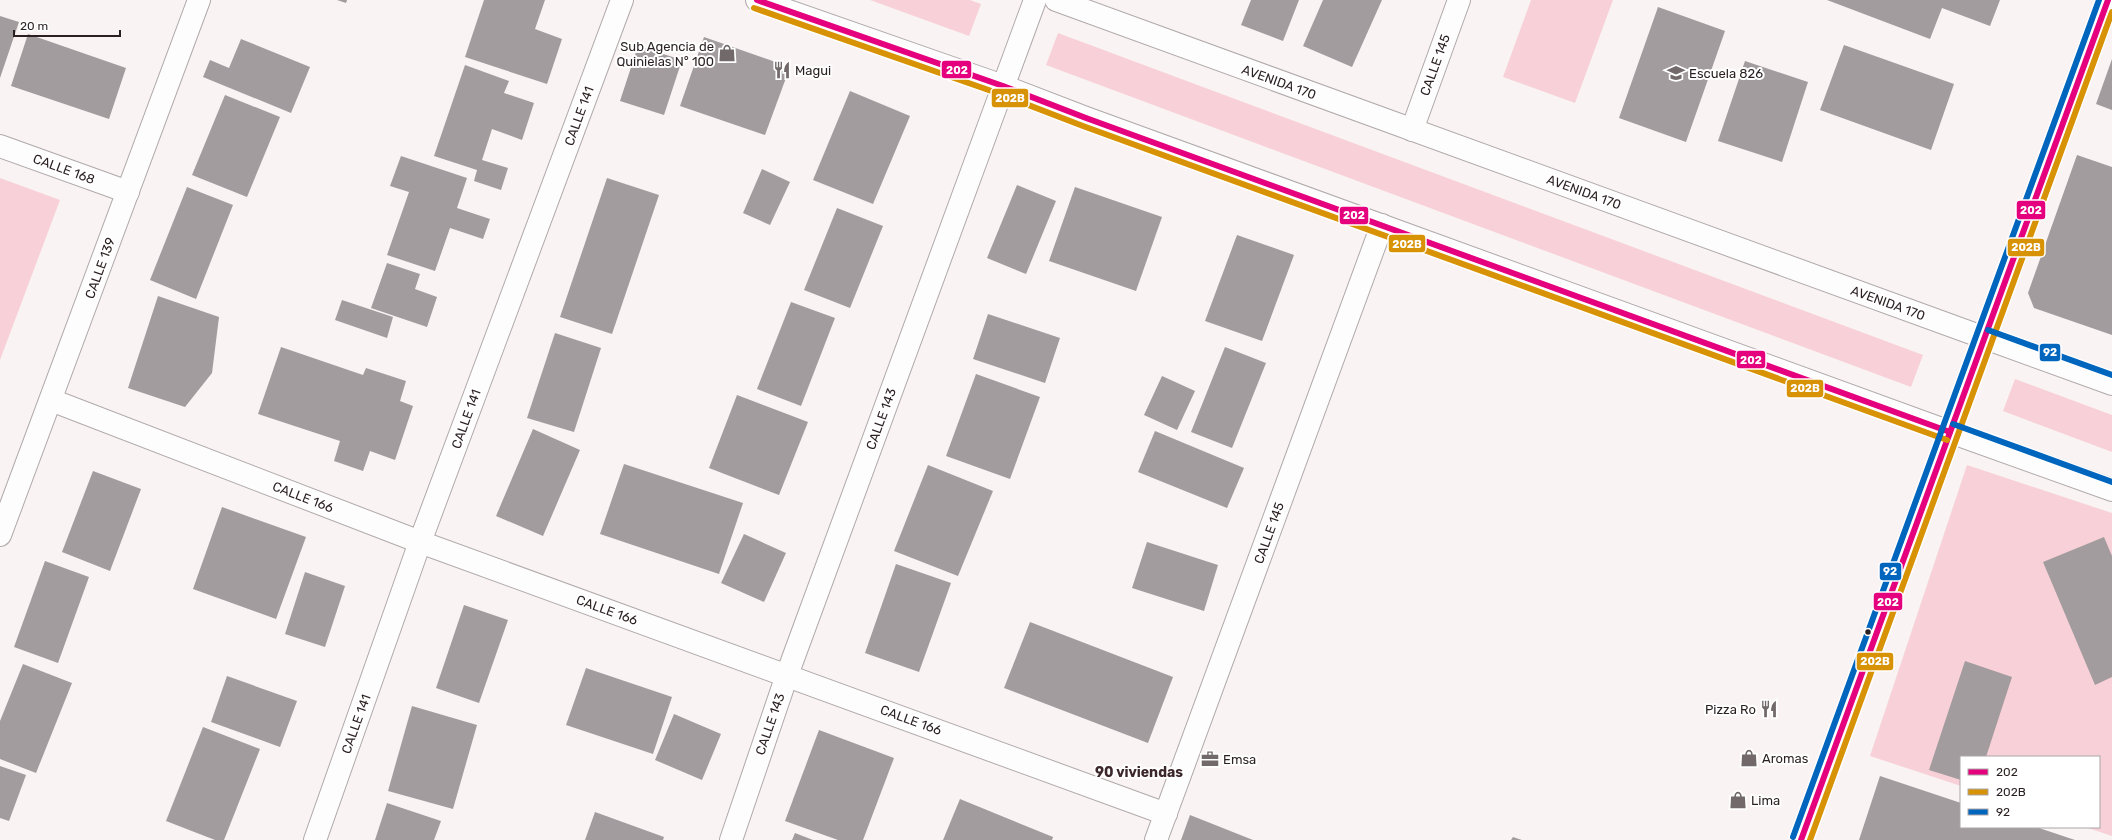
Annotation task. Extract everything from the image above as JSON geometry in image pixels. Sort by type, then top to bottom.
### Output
[{"type":"street","name":"CALLE 139","points":[[0,535],[199,0]]},
{"type":"street","name":"CALLE 141","points":[[315,840],[420,542],[622,0]]},
{"type":"street","points":[[757,0],[1003,86],[1086,118],[2112,490]]},
{"type":"street","name":"CALLE 143","points":[[731,840],[787,675],[1035,0]]},
{"type":"street","name":"AVENIDA 170","points":[[1056,0],[2112,384]]},
{"type":"street","name":"CALLE 145","points":[[1412,130],[1459,0]]},
{"type":"street","points":[[1802,840],[2108,0]]},
{"type":"street","name":"CALLE 168","points":[[0,146],[128,192]]},
{"type":"street","name":"CALLE 145","points":[[1156,840],[1382,225]]},
{"type":"street","name":"CALLE 166","points":[[51,400],[420,542],[1166,814]]},
{"type":"shaded area","points":[[870,0],[970,0],[981,4],[969,36]]},
{"type":"shaded area","points":[[1531,0],[1613,0],[1575,103],[1503,77]]},
{"type":"shaded area","points":[[1058,33],[1923,355],[1911,387],[1046,65]]},
{"type":"shaded area","points":[[0,178],[60,200],[0,360]]},
{"type":"shaded area","points":[[2015,379],[2112,415],[2112,452],[2003,411]]},
{"type":"shaded area","points":[[1967,465],[2112,513],[2112,836],[2088,828],[2100,828],[2100,756],[1960,756],[1960,786],[1870,756]]},
{"type":"building","points":[[337,0],[347,0],[346,3]]},
{"type":"building","points":[[484,0],[545,0],[535,29],[562,39],[547,84],[465,57]]},
{"type":"building","points":[[1251,0],[1299,0],[1283,41],[1241,25]]},
{"type":"building","points":[[1323,0],[1382,0],[1352,67],[1303,46]]},
{"type":"building","points":[[1827,0],[2000,0],[1990,26],[1942,8],[1930,39]]},
{"type":"building","points":[[1658,7],[1725,31],[1686,142],[1619,118]]},
{"type":"building","points":[[0,16],[19,22],[0,78]]},
{"type":"building","points":[[28,34],[126,68],[109,119],[11,86]]},
{"type":"building","points":[[704,37],[790,67],[765,135],[680,106]]},
{"type":"building","points":[[241,39],[310,67],[291,113],[203,77],[210,60],[229,68]]},
{"type":"building","points":[[1844,45],[1954,84],[1931,150],[1820,110]]},
{"type":"building","points":[[638,46],[682,60],[664,115],[620,101]]},
{"type":"building","points":[[2112,59],[2112,110],[2096,104]]},
{"type":"building","points":[[1745,61],[1808,82],[1782,162],[1718,141]]},
{"type":"building","points":[[465,65],[509,81],[504,93],[534,103],[522,140],[492,129],[482,160],[508,168],[501,190],[474,181],[477,170],[434,156]]},
{"type":"building","points":[[850,91],[910,116],[873,204],[813,180]]},
{"type":"building","points":[[225,95],[280,117],[247,197],[192,175]]},
{"type":"building","points":[[2077,155],[2112,167],[2112,335],[2034,308],[2028,293]]},
{"type":"building","points":[[401,156],[467,178],[457,208],[490,219],[483,239],[450,228],[435,271],[387,255],[409,192],[390,186]]},
{"type":"building","points":[[762,169],[790,182],[770,225],[743,213]]},
{"type":"building","points":[[607,178],[659,195],[612,334],[560,317]]},
{"type":"building","points":[[1017,185],[1056,201],[1026,274],[987,258]]},
{"type":"building","points":[[187,187],[233,205],[196,299],[150,280]]},
{"type":"building","points":[[1075,187],[1162,217],[1136,291],[1049,261]]},
{"type":"building","points":[[837,208],[883,226],[850,308],[804,290]]},
{"type":"building","points":[[1237,235],[1294,255],[1262,341],[1205,321]]},
{"type":"building","points":[[387,263],[420,274],[415,289],[437,297],[427,327],[371,308]]},
{"type":"building","points":[[158,296],[219,317],[212,373],[185,407],[128,388]]},
{"type":"building","points":[[342,300],[393,317],[387,338],[335,320]]},
{"type":"building","points":[[791,302],[835,318],[801,406],[757,389]]},
{"type":"building","points":[[988,314],[1060,338],[1045,383],[973,359]]},
{"type":"building","points":[[555,333],[601,348],[574,432],[527,418]]},
{"type":"building","points":[[281,347],[363,375],[366,368],[406,381],[400,401],[413,406],[395,460],[370,451],[363,471],[334,461],[340,441],[258,414]]},
{"type":"building","points":[[1225,347],[1266,363],[1232,448],[1191,432]]},
{"type":"building","points":[[976,374],[1040,397],[1010,479],[946,456]]},
{"type":"building","points":[[1162,376],[1195,391],[1177,430],[1144,415]]},
{"type":"building","points":[[737,395],[808,422],[779,495],[709,468]]},
{"type":"building","points":[[533,429],[580,450],[543,536],[496,516]]},
{"type":"building","points":[[1155,431],[1244,468],[1227,508],[1138,472]]},
{"type":"building","points":[[624,464],[743,503],[719,574],[600,534]]},
{"type":"building","points":[[928,465],[993,491],[958,576],[894,551]]},
{"type":"building","points":[[93,471],[141,489],[110,571],[62,552]]},
{"type":"building","points":[[222,507],[306,537],[276,619],[193,589]]},
{"type":"building","points":[[744,534],[786,553],[764,602],[721,583]]},
{"type":"building","points":[[2104,537],[2112,556],[2112,677],[2095,685],[2043,562]]},
{"type":"building","points":[[1147,542],[1218,565],[1204,611],[1132,588]]},
{"type":"building","points":[[45,561],[89,577],[58,663],[14,647]]},
{"type":"building","points":[[896,564],[951,583],[919,672],[865,653]]},
{"type":"building","points":[[305,572],[345,586],[325,647],[285,634]]},
{"type":"building","points":[[464,605],[508,620],[479,703],[436,688]]},
{"type":"building","points":[[1030,622],[1173,677],[1148,743],[1004,688]]},
{"type":"building","points":[[1965,661],[2012,677],[1986,756],[1960,756],[1960,780],[1929,770]]},
{"type":"building","points":[[23,664],[72,683],[36,773],[0,759],[0,721]]},
{"type":"building","points":[[586,668],[672,697],[653,754],[566,725]]},
{"type":"building","points":[[227,676],[297,701],[280,747],[211,722]]},
{"type":"building","points":[[412,706],[477,725],[453,809],[388,791]]},
{"type":"building","points":[[674,714],[721,734],[702,780],[655,760]]},
{"type":"building","points":[[203,727],[260,749],[224,840],[215,840],[166,821]]},
{"type":"building","points":[[819,730],[894,758],[863,840],[838,840],[785,821]]},
{"type":"building","points":[[0,766],[26,775],[9,821],[0,818]]},
{"type":"building","points":[[1880,776],[1960,803],[1960,828],[2039,828],[2075,840],[1859,840]]},
{"type":"building","points":[[960,799],[1053,837],[1052,840],[943,840]]},
{"type":"building","points":[[387,803],[441,821],[434,840],[375,840]]},
{"type":"building","points":[[595,812],[664,837],[663,840],[585,840]]},
{"type":"building","points":[[1190,815],[1253,840],[1181,840]]},
{"type":"building","points":[[795,833],[813,840],[792,840]]},
{"type":"building","points":[[1513,837],[1522,840],[1511,840]]},
{"type":"transit line","name":"202","points":[[757,0],[1003,86],[1086,118],[1950,432]]},
{"type":"transit line","name":"92","points":[[1793,837],[2099,0]]},
{"type":"transit line","name":"202","points":[[1801,840],[2108,0]]},
{"type":"transit line","name":"202B","points":[[754,8],[1000,94],[1083,126],[1947,440]]},
{"type":"transit line","name":"202B","points":[[1810,840],[2112,12]]},
{"type":"transit line","name":"92","points":[[1988,330],[2112,375]]},
{"type":"transit line","name":"92","points":[[1953,424],[2112,482]]},
{"type":"place","name":"Sub Agencia de Quinielas N° 100","points":[[727,53]]},
{"type":"place","name":"Magui","points":[[782,70]]},
{"type":"place","name":"Escuela 826","points":[[1676,73]]},
{"type":"place","name":"Pizza Ro","points":[[1769,709]]},
{"type":"place","name":"Aromas","points":[[1749,758]]},
{"type":"place","name":"Emsa","points":[[1210,759]]},
{"type":"place","name":"Lima","points":[[1738,800]]},
{"type":"district","name":"90 viviendas","points":[[1139,772]]}]
